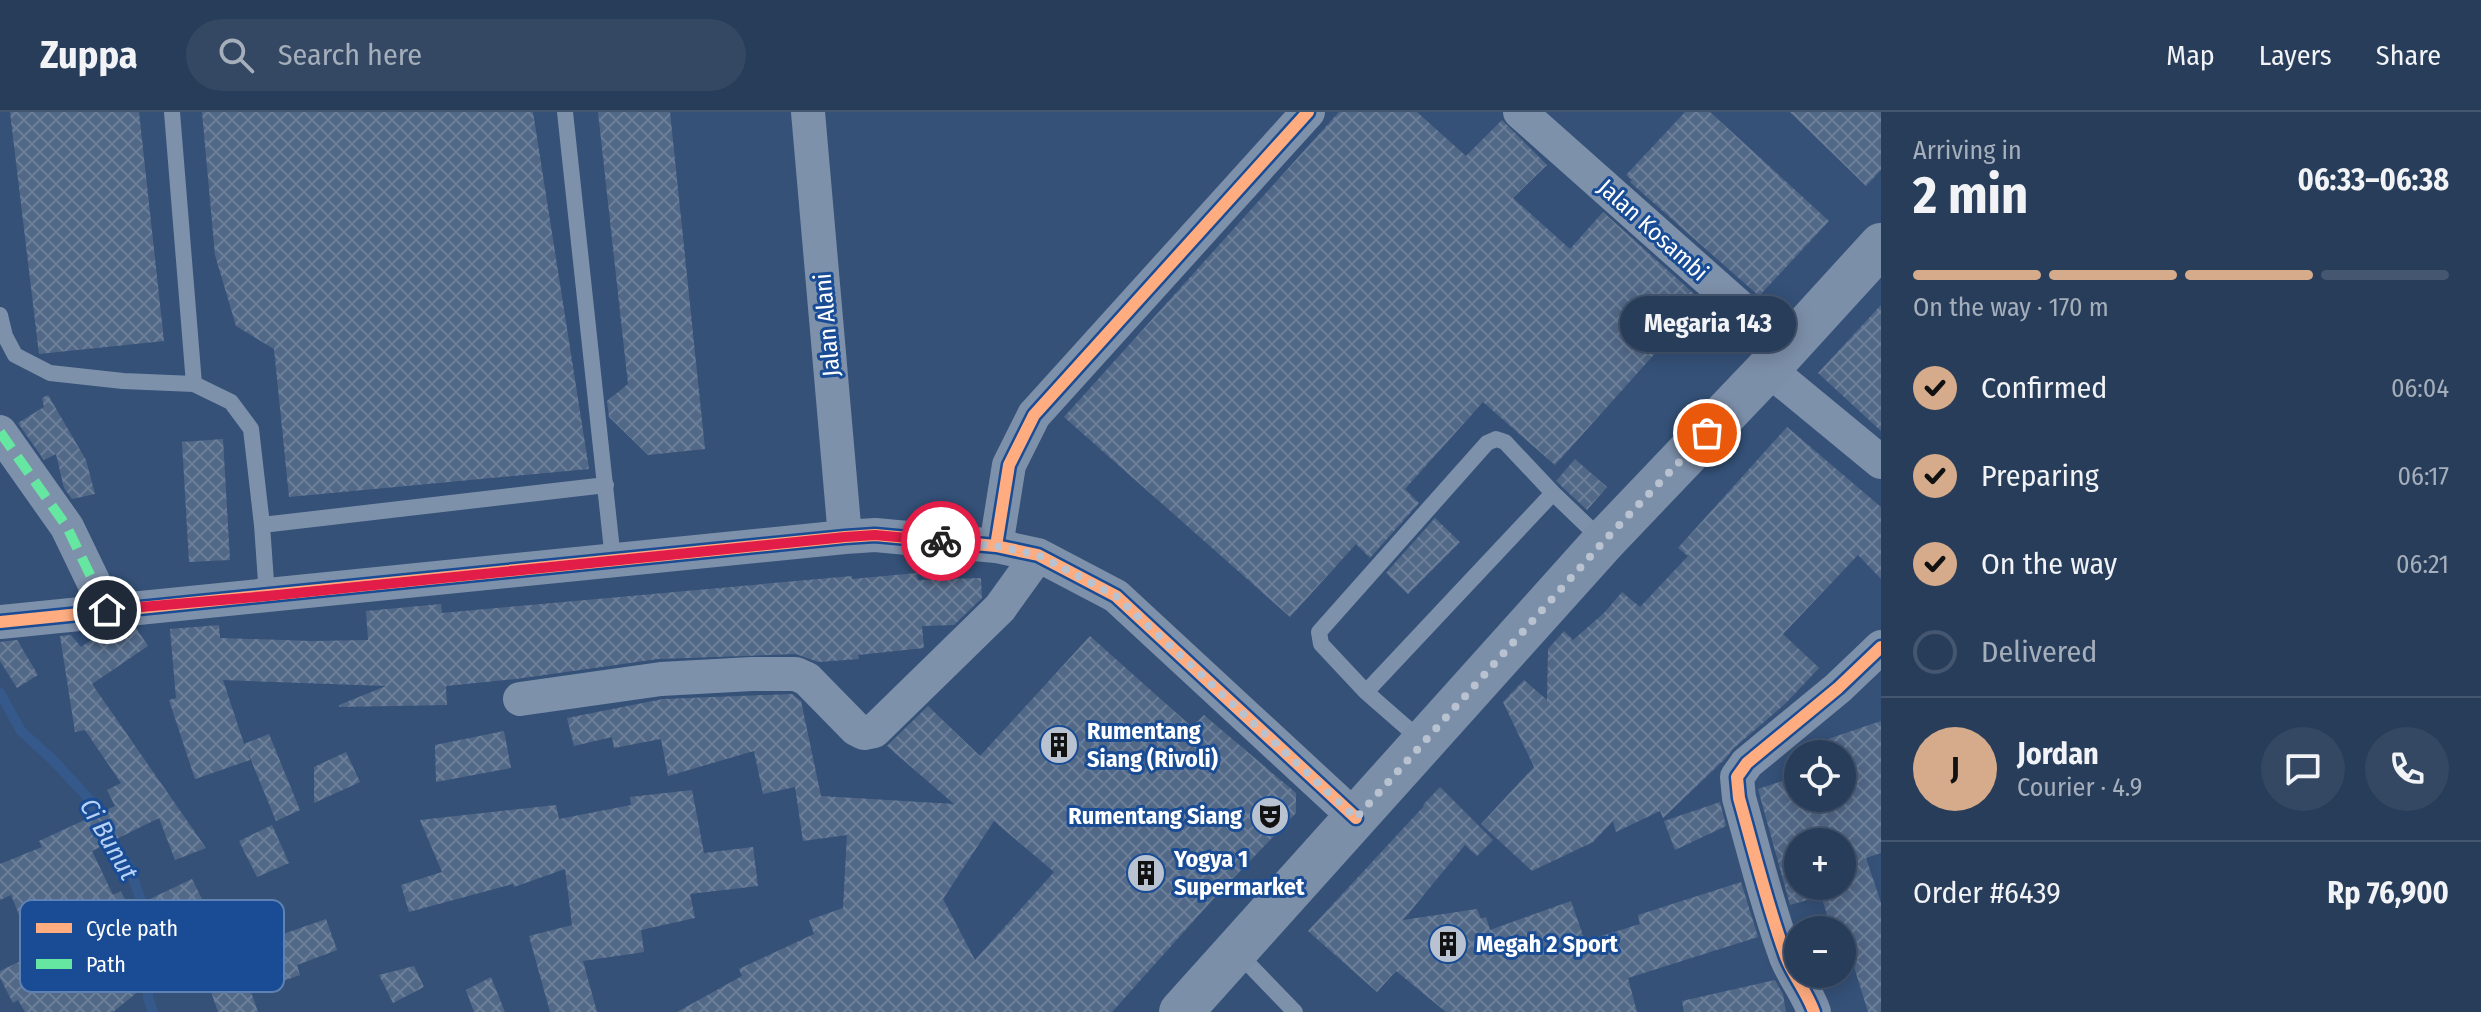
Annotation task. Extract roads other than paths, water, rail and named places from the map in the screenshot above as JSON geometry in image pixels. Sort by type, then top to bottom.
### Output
[{"type":"main road","points":[[1181,1012],[1604,541],[1778,359],[1881,245]]},
{"type":"street","name":"Jalan Alani","points":[[808,112],[845,537]]},
{"type":"street","points":[[996,546],[1009,465],[1034,415],[1308,112]]},
{"type":"street","name":"Jalan Kosambi","points":[[1520,112],[1881,462]]},
{"type":"street","points":[[0,432],[67,527],[107,610]]},
{"type":"street","points":[[0,622],[845,537],[875,535],[996,546],[1038,555],[1116,596],[1356,818]]},
{"type":"street","points":[[520,699],[661,679],[796,674],[807,679],[856,729],[864,733],[874,731],[1000,608],[1038,555]]},
{"type":"street","points":[[1814,1012],[1786,955],[1739,798],[1737,777],[1747,763],[1838,688],[1881,647]]},
{"type":"lane","points":[[172,112],[194,384]]},
{"type":"lane","points":[[565,112],[613,560]]},
{"type":"lane","points":[[0,315],[5,336],[15,355],[50,373],[123,381],[194,384],[231,402],[251,429],[267,596]]},
{"type":"lane","points":[[1423,743],[1366,692],[1321,644],[1319,632],[1487,443],[1496,439],[1505,442],[1604,541]]},
{"type":"lane","points":[[262,525],[606,485]]},
{"type":"lane","points":[[1366,692],[1553,493]]},
{"type":"lane","points":[[1236,951],[1295,1012]]},
{"type":"waterway","name":"Ci Bunut","points":[[0,693],[21,731],[89,799],[107,842],[129,866],[141,900]]},
{"type":"waterway","name":"Ci Bunut","points":[[148,992],[153,1012]]},
{"type":"place","name":"Megaria 143","points":[[1707,433]]},
{"type":"place","name":"Rumentang Siang (Rivoli)","points":[[1059,745]]},
{"type":"place","name":"Rumentang Siang","points":[[1270,816]]},
{"type":"place","name":"Yogya 1 Supermarket","points":[[1146,873]]},
{"type":"place","name":"Megah 2 Sport","points":[[1448,944]]}]
